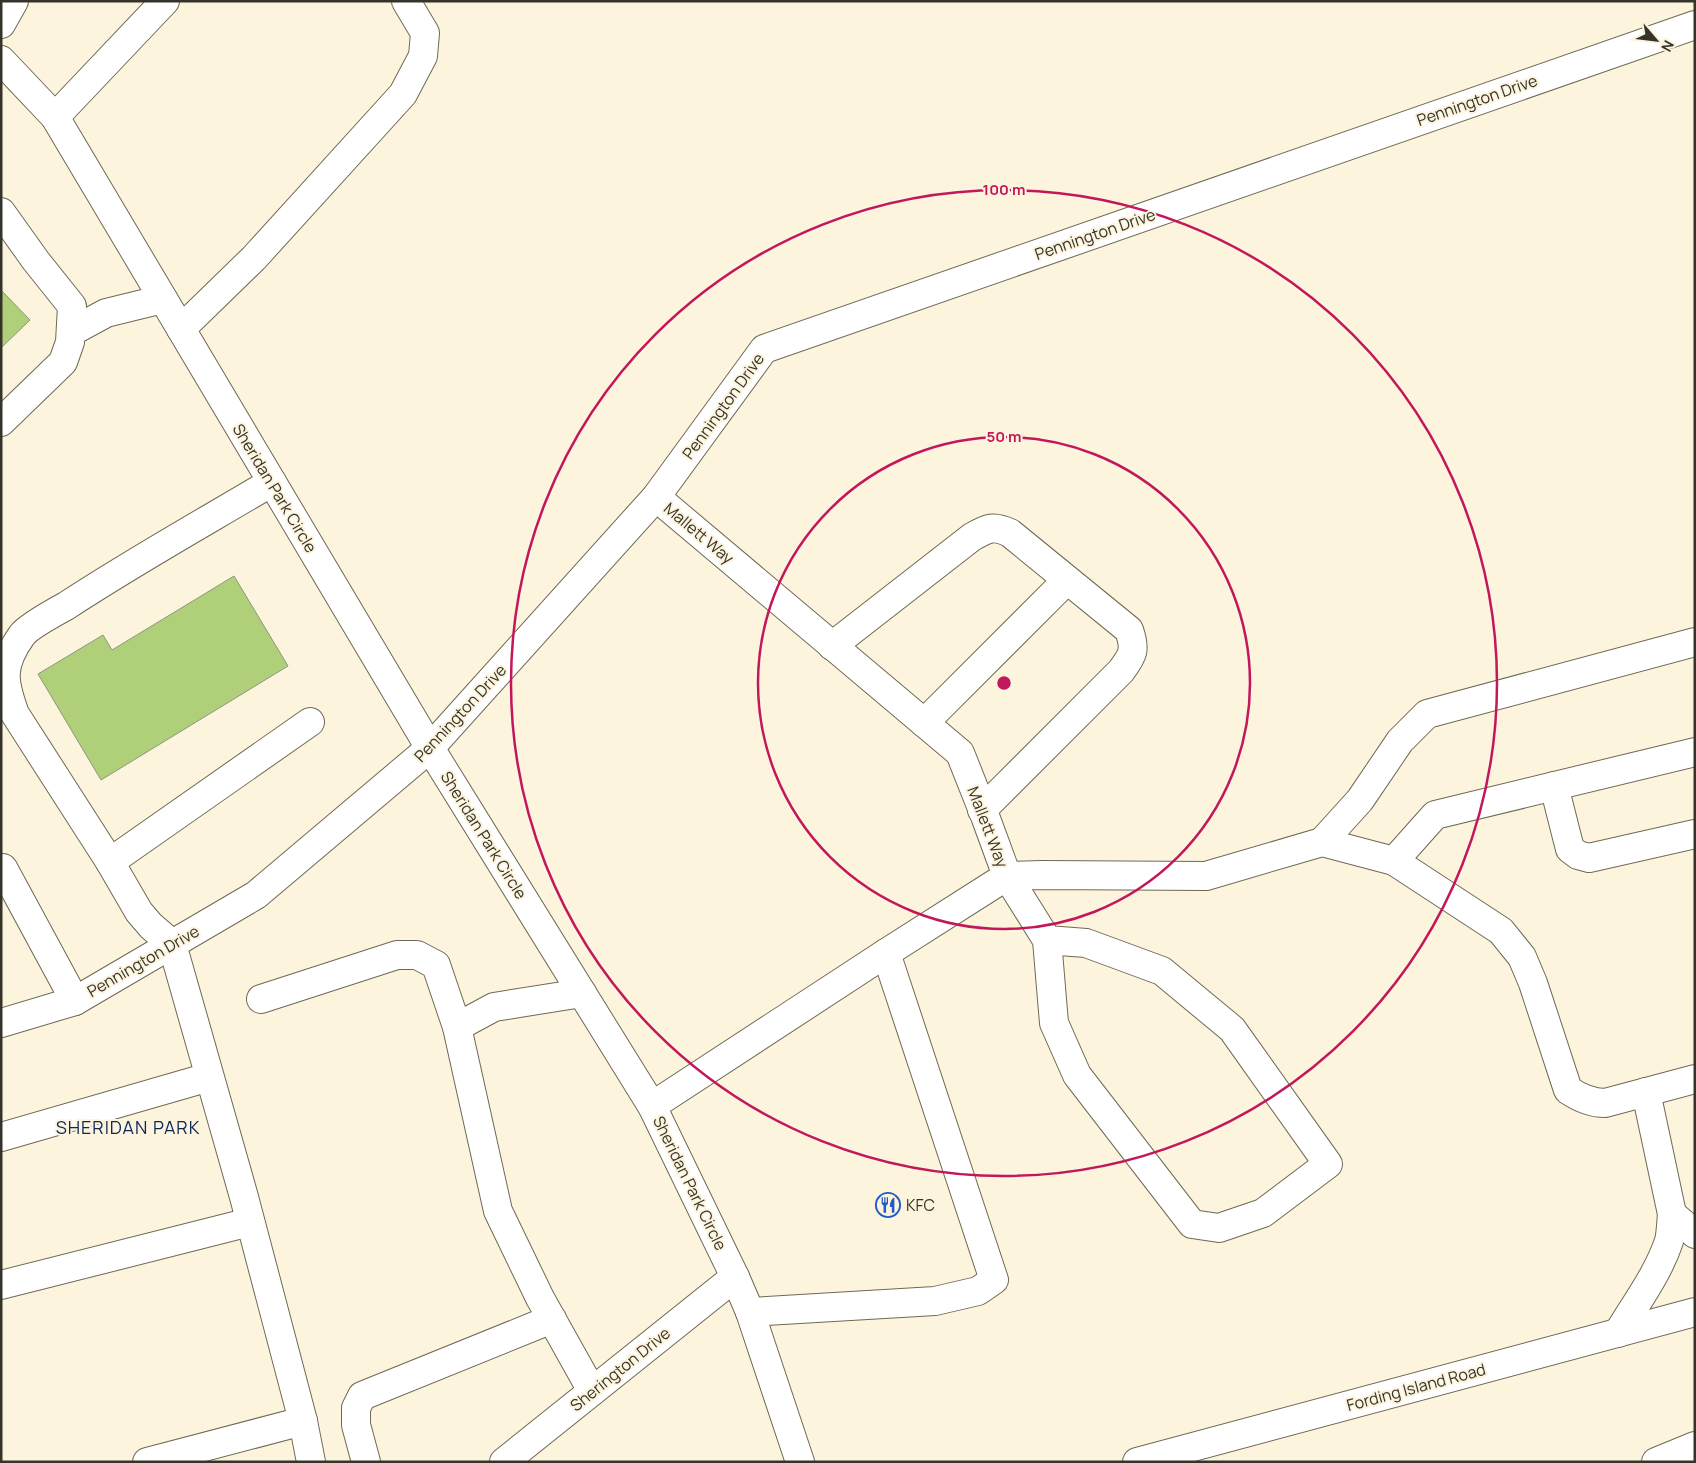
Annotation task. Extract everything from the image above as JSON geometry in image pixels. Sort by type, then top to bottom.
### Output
[{"type":"main road","points":[[1,24],[14,1]]},
{"type":"main road","points":[[55,117],[165,1]]},
{"type":"main road","points":[[181,329],[254,258],[403,94],[423,56],[425,33],[406,1]]},
{"type":"main road","name":"Pennington Drive","points":[[1,1023],[74,1001],[256,896],[430,748],[656,497],[764,349],[1695,24]]},
{"type":"main road","name":"Sheridan Park Circle","points":[[1,60],[55,117],[430,748],[652,1106],[750,1312],[800,1462]]},
{"type":"main road","points":[[1,212],[36,261],[72,306],[70,342],[63,362],[1,422]]},
{"type":"main road","points":[[71,332],[106,313],[163,299]]},
{"type":"main road","points":[[272,482],[98,585],[23,633],[12,651],[6,666],[6,688],[15,714],[110,862],[139,912],[150,926],[172,944],[304,1421],[311,1462]]},
{"type":"main road","name":"Mallett Way","points":[[652,1106],[1007,876],[960,754],[656,497]]},
{"type":"main road","points":[[832,646],[972,537],[988,528],[999,528],[1010,533],[1129,630],[1134,644],[1132,656],[1121,671],[982,810]]},
{"type":"main road","points":[[924,723],[1067,580]]},
{"type":"main road","points":[[1322,842],[1360,800],[1400,741],[1427,714],[1695,642]]},
{"type":"main road","points":[[110,862],[310,722]]},
{"type":"main road","points":[[1394,861],[1435,816],[1695,752]]},
{"type":"main road","points":[[1554,786],[1570,848],[1578,855],[1588,858],[1695,834]]},
{"type":"main road","points":[[1007,876],[1206,876],[1322,842],[1394,861],[1501,931],[1522,957],[1533,983],[1568,1090],[1578,1097],[1594,1103],[1605,1103],[1695,1079]]},
{"type":"main road","points":[[1,869],[74,1001]]},
{"type":"main road","points":[[1007,876],[1048,940],[1054,1023],[1077,1075],[1192,1224],[1219,1228],[1263,1213],[1328,1164],[1232,1029],[1162,971],[1086,943],[1048,940]]},
{"type":"main road","points":[[750,1312],[935,1301],[978,1291],[994,1280],[886,953]]},
{"type":"main road","points":[[261,999],[397,955],[417,955],[436,965],[457,1027],[498,1211],[540,1298],[592,1391]]},
{"type":"main road","points":[[457,1027],[494,1007],[582,993]]},
{"type":"main road","points":[[1,1137],[209,1077]]},
{"type":"main road","points":[[1618,1333],[1654,1276],[1669,1239],[1672,1214],[1646,1092]]},
{"type":"main road","points":[[1672,1214],[1695,1234]]},
{"type":"main road","points":[[1,1285],[250,1222]]},
{"type":"main road","name":"Sherington Drive","points":[[504,1462],[735,1277]]},
{"type":"main road","name":"Fording Island Road","points":[[1137,1462],[1695,1312]]},
{"type":"main road","points":[[366,1462],[356,1425],[356,1408],[362,1396],[552,1319]]},
{"type":"main road","points":[[147,1462],[304,1421]]},
{"type":"main road","points":[[1655,1462],[1695,1446]]},
{"type":"main road","points":[[1655,1462],[1695,1451]]},
{"type":"building","points":[[1,290],[30,320],[1,348]]},
{"type":"building","points":[[234,576],[288,666],[101,780],[38,674],[103,635],[112,650]]},
{"type":"place","name":"KFC","points":[[888,1205]]},
{"type":"district","name":"SHERIDAN PARK","points":[[128,1128]]}]
